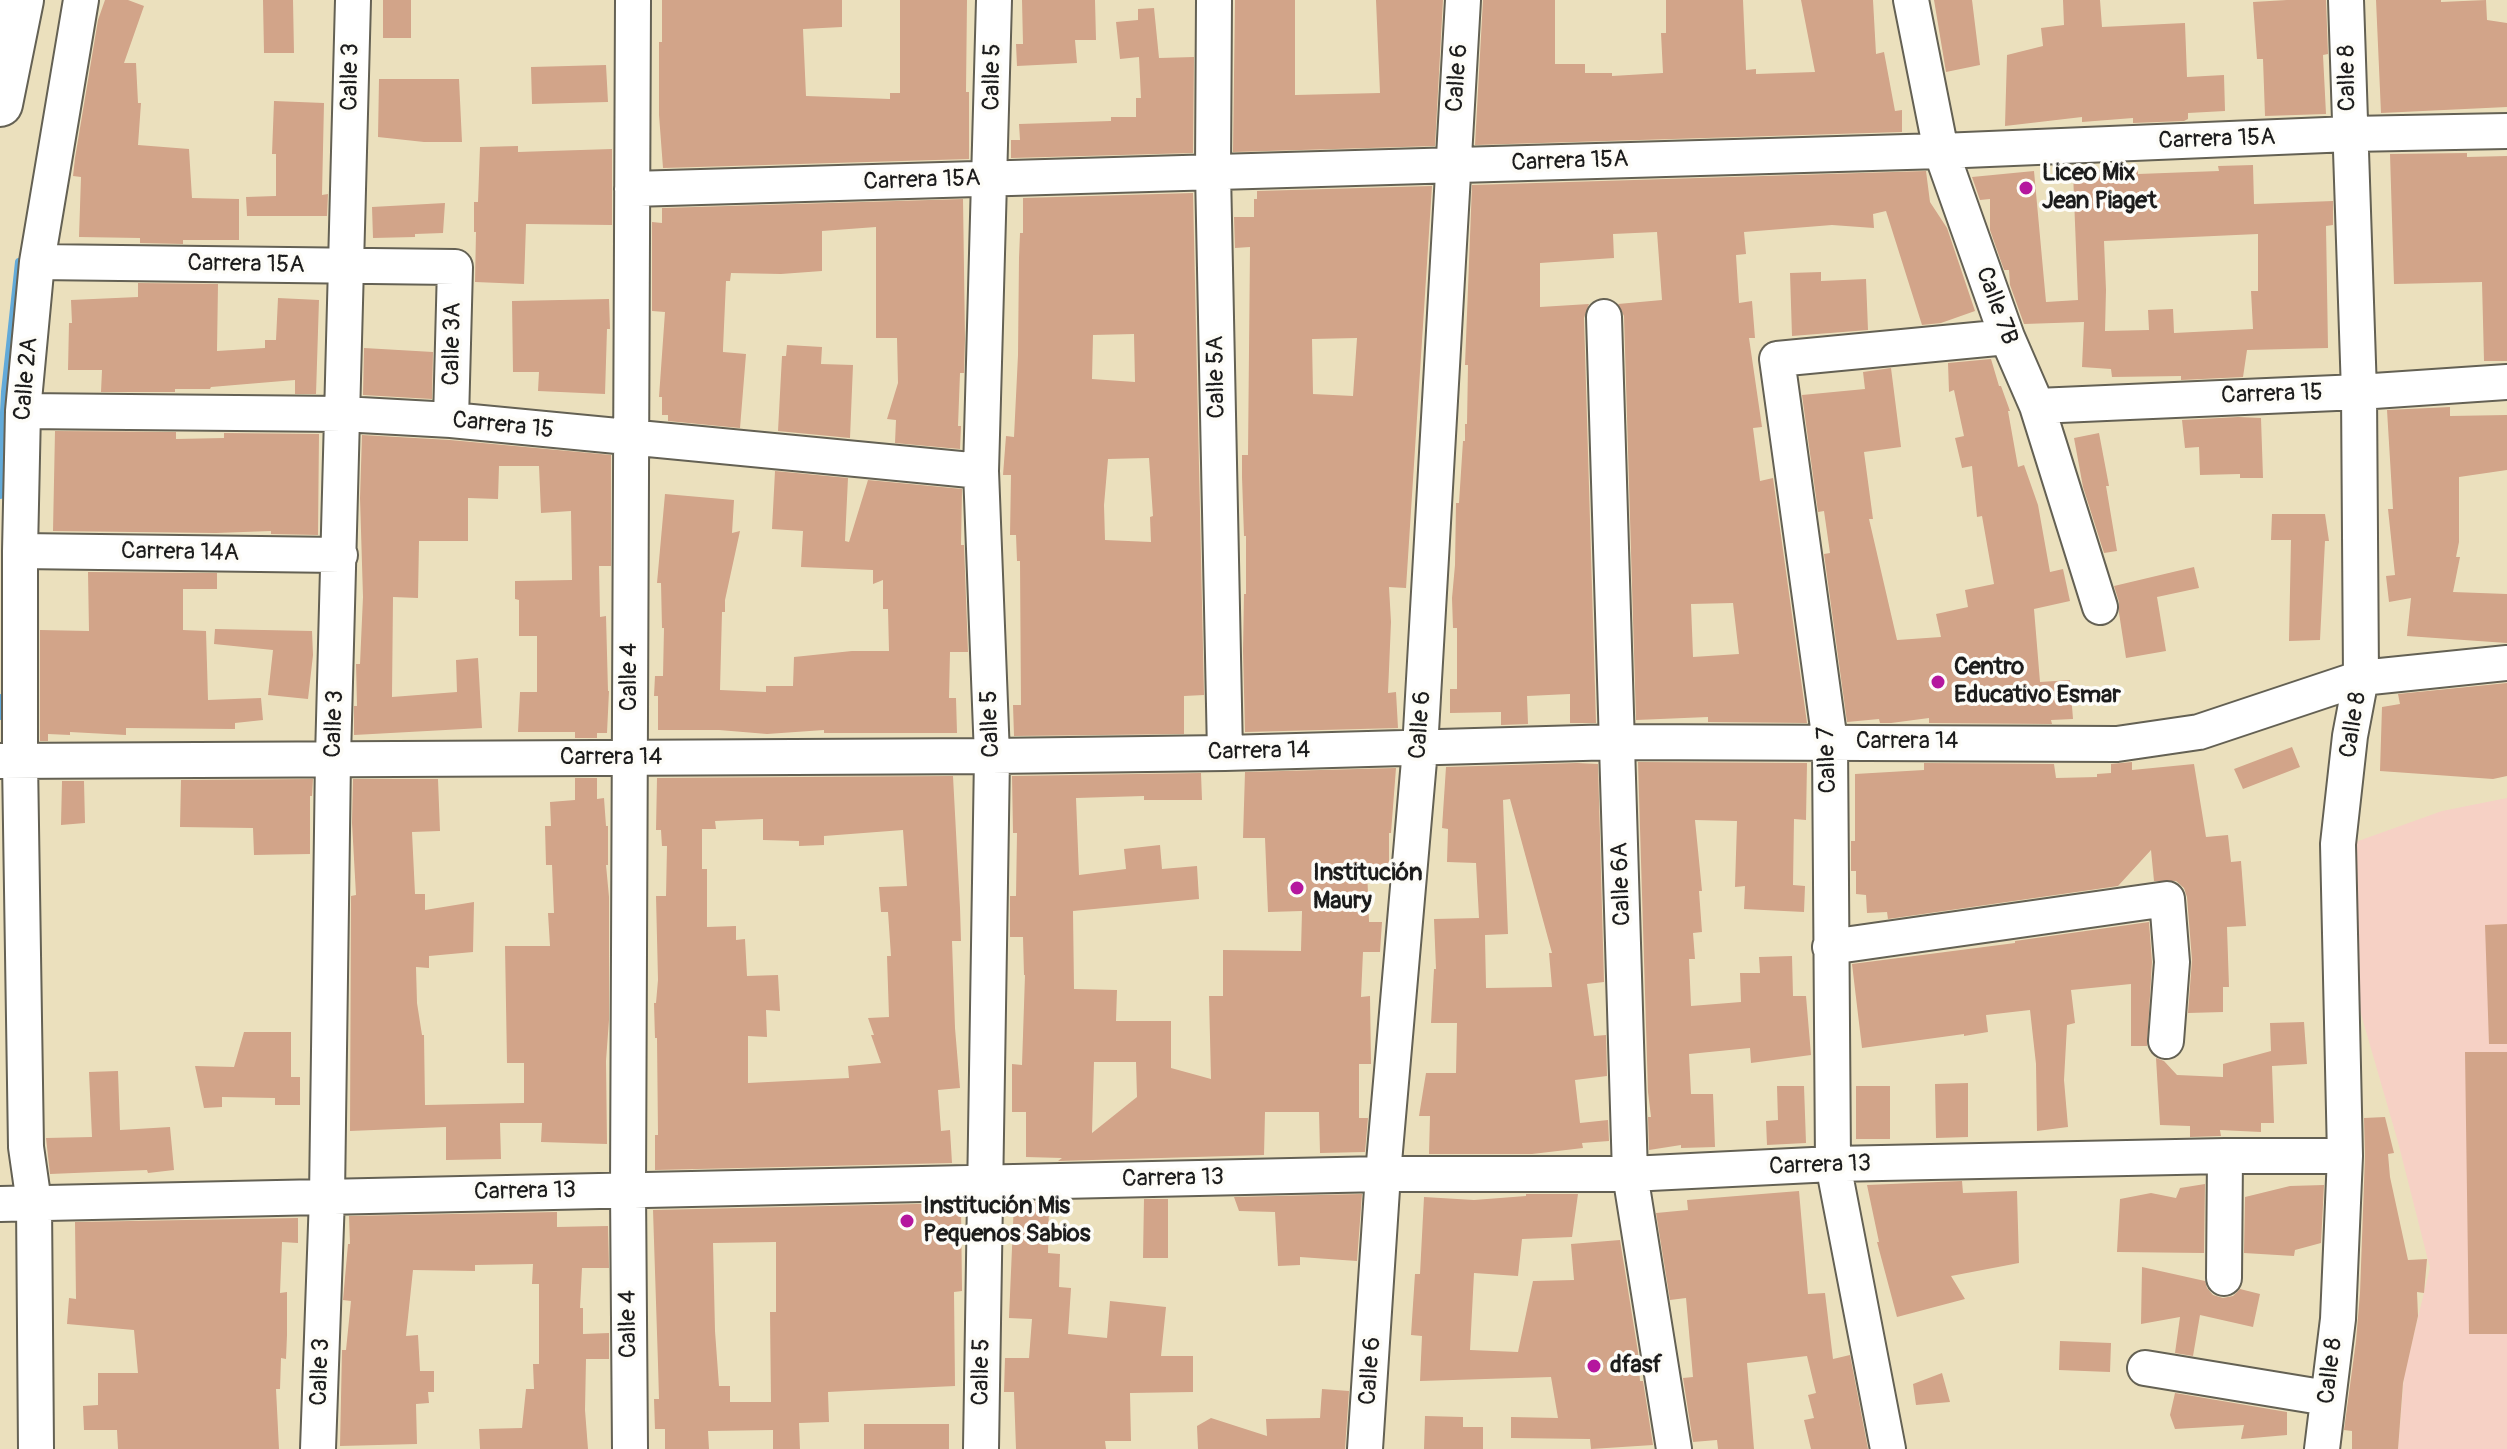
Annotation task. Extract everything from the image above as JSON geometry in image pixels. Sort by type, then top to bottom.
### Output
[{"type":"main road","points":[[0,104],[21,0]]},
{"type":"street","name":"Calle 2A","points":[[36,1449],[16,1204],[26,1147],[10,761],[23,411],[37,262],[81,0]]},
{"type":"street","name":"Calle 3","points":[[318,1449],[327,1197],[333,758],[353,0]]},
{"type":"street","name":"Calle 4","points":[[630,1449],[628,1190],[633,0]]},
{"type":"street","name":"Calle 5","points":[[981,1449],[992,756],[981,471],[994,0]]},
{"type":"street","name":"Calle 5A","points":[[1214,0],[1213,172],[1225,753]]},
{"type":"street","name":"Calle 6","points":[[1365,1449],[1383,1174],[1420,749],[1463,0]]},
{"type":"street","name":"Calle 7B","points":[[1911,0],[1941,151],[2007,337],[2037,406],[2100,607]]},
{"type":"street","name":"Calle 8","points":[[2322,1449],[2338,1319],[2345,1156],[2338,844],[2350,736],[2361,678],[2359,392],[2346,0]]},
{"type":"street","name":"Carrera 15A","points":[[632,189],[1941,151],[2350,134],[2507,131]]},
{"type":"street","name":"Carrera 15A","points":[[37,262],[455,267]]},
{"type":"street","name":"Calle 3A","points":[[451,420],[455,267]]},
{"type":"street","name":"Calle 6A","points":[[1604,317],[1630,1174],[1674,1449]]},
{"type":"street","name":"Calle 7","points":[[1888,1449],[1833,1164],[1830,742],[1777,359],[2007,337]]},
{"type":"street","name":"Carrera 15","points":[[2037,406],[2359,392],[2507,382]]},
{"type":"street","name":"Carrera 15","points":[[23,411],[342,414],[451,420],[981,471]]},
{"type":"street","name":"Carrera 14A","points":[[20,551],[340,555]]},
{"type":"street","name":"Carrera 14","points":[[10,761],[992,756],[1420,749],[1618,742],[2117,744],[2199,732],[2361,678],[2507,663]]},
{"type":"street","points":[[1830,947],[2167,899],[2172,962],[2166,1041]]},
{"type":"street","points":[[2224,1278],[2225,1156]]},
{"type":"street","name":"Carrera 13","points":[[16,1204],[1383,1174],[1630,1174],[1833,1164],[2345,1156]]},
{"type":"street","points":[[2145,1368],[2327,1398]]},
{"type":"shaded area","points":[[2507,798],[2507,1449],[2398,1449],[2404,1375],[2430,1268],[2398,1142],[2346,962],[2347,845],[2442,811]]},
{"type":"building","points":[[105,0],[128,0],[144,6],[124,63],[136,63],[138,103],[141,103],[138,145],[189,149],[192,198],[239,199],[239,240],[183,240],[183,244],[140,243],[140,238],[79,237],[81,177],[73,176],[98,20]]},
{"type":"building","points":[[263,0],[293,0],[294,53],[264,53]]},
{"type":"building","points":[[383,0],[411,0],[411,38],[383,38]]},
{"type":"building","points":[[662,0],[842,0],[842,27],[803,29],[806,96],[890,99],[890,93],[900,93],[900,0],[967,0],[969,159],[663,168],[659,115]]},
{"type":"building","points":[[1022,0],[1095,0],[1096,40],[1075,40],[1077,63],[1017,66],[1016,44],[1023,44]]},
{"type":"building","points":[[1235,0],[1295,0],[1295,95],[1380,93],[1376,0],[1443,0],[1435,146],[1233,152]]},
{"type":"building","points":[[1483,0],[1555,0],[1555,64],[1585,64],[1585,73],[1612,73],[1612,76],[1663,73],[1661,33],[1666,33],[1666,0],[1743,0],[1746,70],[1756,69],[1756,74],[1815,72],[1801,0],[1873,0],[1876,54],[1884,52],[1895,111],[1902,110],[1902,132],[1475,145]]},
{"type":"building","points":[[1934,0],[1972,0],[1980,65],[1946,72]]},
{"type":"building","points":[[2063,0],[2100,0],[2102,27],[2185,23],[2187,77],[2224,75],[2225,111],[2188,113],[2188,119],[2184,121],[2133,123],[2133,118],[2082,122],[2082,117],[2005,126],[2007,55],[2043,46],[2041,28],[2064,25]]},
{"type":"building","points":[[2326,0],[2328,54],[2323,55],[2326,114],[2265,116],[2263,59],[2257,59],[2253,2]]},
{"type":"building","points":[[2376,0],[2486,0],[2487,20],[2507,23],[2507,107],[2381,113]]},
{"type":"building","points":[[1154,8],[1159,58],[1194,57],[1193,153],[1011,158],[1011,140],[1020,140],[1019,124],[1111,121],[1111,117],[1136,117],[1136,98],[1141,98],[1139,57],[1120,59],[1116,22],[1138,20],[1138,9]]},
{"type":"building","points":[[606,65],[608,102],[532,104],[531,67]]},
{"type":"building","points":[[379,79],[459,79],[462,142],[378,137]]},
{"type":"building","points":[[274,101],[324,103],[322,195],[328,194],[327,216],[247,216],[246,197],[276,196],[276,154],[272,154]]},
{"type":"building","points":[[518,146],[518,152],[612,149],[612,225],[526,224],[524,284],[475,282],[474,202],[478,202],[480,147]]},
{"type":"building","points":[[2467,153],[2467,157],[2507,156],[2507,361],[2484,361],[2482,282],[2394,284],[2390,154]]},
{"type":"building","points":[[2253,165],[2254,204],[2333,201],[2333,225],[2326,226],[2328,348],[2247,350],[2243,377],[2181,380],[2181,376],[2112,377],[2111,369],[2082,367],[2084,322],[2024,324],[2010,285],[2009,270],[2004,270],[1990,230],[1990,199],[1980,200],[1972,177],[2034,171],[2046,302],[2078,300],[2073,172],[2138,167],[2138,174],[2219,171],[2218,166]],"holes":[[[2258,234],[2258,291],[2251,291],[2253,329],[2174,333],[2173,309],[2148,310],[2149,330],[2105,331],[2104,241]]]},
{"type":"building","points":[[1926,171],[1930,202],[1947,228],[1975,311],[1941,323],[1922,325],[1886,211],[1873,214],[1874,228],[1832,225],[1744,232],[1746,254],[1736,255],[1739,303],[1752,301],[1755,338],[1749,338],[1762,427],[1753,428],[1760,481],[1773,478],[1807,723],[1708,722],[1708,717],[1636,720],[1624,316],[1618,304],[1662,300],[1657,232],[1613,234],[1614,258],[1540,263],[1540,307],[1589,304],[1584,318],[1596,723],[1570,723],[1570,694],[1527,696],[1528,724],[1501,725],[1501,712],[1450,713],[1450,689],[1457,689],[1457,628],[1453,628],[1452,598],[1456,503],[1459,503],[1467,424],[1468,365],[1465,365],[1472,185]],"holes":[[[1733,603],[1739,654],[1693,657],[1691,604]]]},
{"type":"building","points":[[1432,186],[1406,588],[1389,587],[1388,693],[1396,692],[1398,728],[1245,732],[1243,651],[1246,536],[1242,455],[1248,455],[1250,247],[1235,248],[1234,217],[1254,217],[1257,191]],"holes":[[[1357,338],[1353,396],[1313,394],[1312,339]]]},
{"type":"building","points":[[1193,193],[1204,695],[1184,696],[1184,734],[1014,736],[1013,705],[1021,705],[1020,561],[1017,561],[1016,535],[1010,535],[1011,475],[1003,475],[1006,436],[1014,437],[1023,198]],"holes":[[[1134,334],[1135,382],[1092,379],[1093,335]],[[1149,458],[1153,516],[1150,517],[1151,542],[1105,540],[1108,459]]]},
{"type":"building","points":[[963,199],[965,339],[964,373],[960,373],[960,449],[895,443],[896,420],[887,419],[898,383],[897,338],[876,338],[876,227],[822,231],[822,271],[731,273],[730,281],[726,281],[723,352],[746,354],[740,428],[668,421],[668,415],[662,415],[662,397],[659,397],[665,312],[652,311],[652,222],[662,223],[662,208]]},
{"type":"building","points":[[445,203],[443,233],[373,238],[372,207]]},
{"type":"building","points":[[1821,272],[1821,281],[1866,279],[1868,330],[1792,336],[1790,273]]},
{"type":"building","points":[[138,283],[218,284],[217,351],[265,348],[265,340],[276,340],[278,298],[319,300],[316,394],[295,394],[295,380],[210,389],[175,389],[175,392],[101,392],[102,370],[68,370],[71,300],[138,297]]},
{"type":"building","points":[[609,299],[605,394],[538,391],[539,372],[513,372],[512,301]]},
{"type":"building","points":[[787,345],[822,347],[821,364],[853,365],[850,438],[778,431],[782,356],[786,356]]},
{"type":"building","points":[[364,348],[433,352],[432,399],[363,395]]},
{"type":"building","points":[[1991,359],[2010,411],[2018,467],[2024,465],[2038,505],[2050,572],[2063,569],[2070,601],[2034,609],[2040,682],[2070,680],[2073,719],[2051,720],[2052,724],[1929,723],[1929,718],[1891,723],[1880,723],[1879,719],[1847,722],[1824,554],[1830,553],[1824,511],[1818,512],[1802,395],[1865,389],[1863,372],[1891,368],[1901,447],[1864,452],[1873,519],[1869,519],[1897,640],[1941,637],[1936,614],[1968,607],[1965,590],[1994,584],[1982,516],[1977,517],[1972,466],[1962,468],[1955,438],[1964,436],[1954,390],[1949,392],[1948,363]]},
{"type":"building","points":[[2450,407],[2450,416],[2507,415],[2507,470],[2459,477],[2459,542],[2456,557],[2460,557],[2453,592],[2507,594],[2507,643],[2407,636],[2411,598],[2389,602],[2386,576],[2395,575],[2388,509],[2393,509],[2387,410]]},
{"type":"building","points":[[2261,418],[2263,478],[2240,478],[2240,474],[2200,475],[2199,447],[2185,448],[2182,420]]},
{"type":"building","points":[[55,431],[176,432],[176,439],[224,438],[224,433],[319,434],[318,535],[271,534],[271,531],[53,531]]},
{"type":"building","points":[[2099,433],[2117,551],[2104,553],[2083,487],[2074,438]]},
{"type":"building","points":[[362,435],[611,455],[611,566],[599,566],[600,617],[606,616],[607,733],[597,733],[597,738],[575,738],[575,732],[518,732],[520,692],[537,692],[537,636],[519,636],[519,600],[515,599],[515,581],[572,580],[571,511],[541,513],[539,466],[499,466],[498,499],[468,498],[468,541],[419,541],[418,598],[393,597],[392,697],[457,692],[456,660],[478,658],[482,728],[354,735],[356,664],[360,664],[363,597]]},
{"type":"building","points":[[775,471],[848,478],[845,541],[849,542],[868,480],[962,489],[961,545],[964,545],[968,652],[950,652],[949,698],[956,698],[957,733],[824,733],[824,730],[767,734],[658,730],[655,676],[663,676],[664,628],[661,583],[657,583],[665,494],[734,500],[732,533],[740,531],[725,612],[722,612],[720,690],[766,692],[766,686],[793,686],[794,657],[889,651],[888,609],[883,609],[883,580],[873,584],[873,570],[801,567],[803,531],[772,529]]},
{"type":"building","points":[[2272,514],[2325,514],[2329,541],[2325,541],[2320,640],[2289,641],[2291,540],[2271,540]]},
{"type":"building","points":[[2194,567],[2199,588],[2157,597],[2166,651],[2126,658],[2114,586]]},
{"type":"building","points":[[88,572],[217,573],[217,589],[183,589],[183,630],[206,631],[208,700],[261,698],[263,720],[235,723],[235,729],[126,728],[126,735],[70,732],[70,735],[48,734],[48,741],[40,741],[40,630],[89,631]]},
{"type":"building","points":[[215,629],[312,631],[313,655],[308,699],[268,695],[273,650],[214,644]]},
{"type":"building","points":[[2507,683],[2507,776],[2493,779],[2380,771],[2382,707],[2400,704],[2398,694]]},
{"type":"building","points":[[2292,747],[2300,767],[2243,789],[2234,769]]},
{"type":"building","points":[[1638,762],[1807,763],[1806,820],[1794,819],[1793,885],[1805,886],[1804,912],[1744,909],[1745,886],[1735,887],[1737,821],[1695,820],[1702,891],[1699,891],[1702,932],[1693,933],[1695,959],[1689,959],[1691,1006],[1741,1002],[1740,973],[1760,973],[1759,957],[1792,956],[1793,996],[1806,996],[1811,1055],[1751,1063],[1750,1048],[1689,1054],[1691,1094],[1713,1094],[1715,1147],[1681,1148],[1681,1145],[1649,1150],[1648,1117],[1651,1117]]},
{"type":"building","points":[[2132,762],[2132,770],[2194,764],[2206,837],[2228,835],[2231,862],[2241,861],[2246,926],[2227,927],[2229,987],[2223,987],[2223,1012],[2188,1013],[2192,960],[2187,897],[2184,888],[2176,881],[2154,881],[2151,850],[2118,886],[1888,919],[1887,912],[1867,913],[1866,895],[1856,894],[1856,871],[1851,871],[1851,841],[1855,841],[1855,774],[1924,770],[1924,763],[2054,764],[2056,778],[2097,777],[2097,774],[2111,773],[2111,764]]},
{"type":"building","points":[[1598,764],[1604,982],[1587,984],[1594,1036],[1606,1035],[1607,1076],[1575,1080],[1580,1123],[1608,1120],[1609,1141],[1582,1143],[1583,1148],[1532,1154],[1429,1154],[1430,1116],[1419,1116],[1426,1073],[1456,1073],[1457,1023],[1431,1023],[1436,969],[1434,919],[1479,918],[1476,863],[1447,862],[1448,829],[1442,828],[1446,767]],"holes":[[[1510,799],[1552,953],[1549,953],[1552,987],[1486,988],[1485,935],[1508,934],[1503,800]]]},
{"type":"building","points":[[1396,768],[1389,867],[1367,867],[1369,922],[1382,922],[1380,952],[1363,952],[1361,997],[1370,996],[1371,1064],[1359,1064],[1359,1118],[1368,1118],[1365,1152],[1320,1153],[1319,1112],[1265,1112],[1264,1155],[1058,1161],[1062,1158],[1026,1157],[1026,1112],[1012,1112],[1012,1064],[1022,1065],[1025,975],[1023,937],[1010,937],[1010,896],[1016,896],[1017,833],[1013,833],[1012,776],[1201,773],[1202,800],[1144,800],[1144,796],[1076,798],[1079,875],[1126,869],[1124,849],[1160,845],[1162,869],[1197,866],[1199,899],[1073,911],[1074,989],[1117,990],[1116,1021],[1171,1021],[1171,1068],[1211,1079],[1209,996],[1223,996],[1223,950],[1301,951],[1302,911],[1268,912],[1265,838],[1243,838],[1245,772]],"holes":[[[1094,1062],[1136,1062],[1137,1097],[1092,1133]]]},
{"type":"building","points":[[953,776],[961,941],[952,941],[960,1088],[938,1090],[941,1131],[950,1130],[952,1163],[655,1170],[655,1135],[658,1135],[654,1003],[658,980],[656,896],[666,896],[667,846],[662,846],[661,830],[656,830],[657,778]],"holes":[[[763,819],[763,840],[799,841],[799,846],[824,845],[824,836],[903,830],[907,886],[879,887],[881,912],[888,912],[891,956],[887,956],[889,1017],[868,1018],[881,1063],[848,1066],[849,1078],[748,1083],[748,1036],[767,1037],[766,1010],[780,1011],[778,975],[747,976],[745,939],[736,940],[736,926],[707,927],[707,869],[702,869],[702,829],[716,829],[715,821]]]},
{"type":"building","points":[[575,778],[597,778],[597,799],[604,798],[608,826],[607,1144],[541,1142],[542,1123],[500,1123],[501,1159],[446,1160],[446,1127],[350,1131],[351,896],[356,895],[353,779],[438,779],[440,831],[412,832],[415,894],[425,894],[425,910],[474,902],[473,952],[429,956],[429,968],[416,967],[417,1003],[424,1035],[425,1105],[524,1103],[524,1063],[507,1063],[505,946],[550,946],[548,913],[554,913],[552,865],[546,865],[545,826],[551,826],[550,802],[575,800]]},
{"type":"building","points":[[313,779],[310,854],[254,855],[253,828],[180,827],[181,780]]},
{"type":"building","points":[[62,781],[84,781],[85,823],[61,825]]},
{"type":"building","points":[[2149,922],[2152,962],[2147,1046],[2131,1046],[2131,984],[2071,990],[2075,1023],[2067,1025],[2064,1080],[2068,1127],[2037,1131],[2036,1064],[2030,1010],[1986,1015],[1988,1032],[1862,1048],[1852,964]]},
{"type":"building","points":[[2507,924],[2507,1044],[2489,1044],[2485,925]]},
{"type":"building","points":[[2304,1022],[2307,1064],[2272,1066],[2274,1123],[2261,1123],[2261,1132],[2220,1130],[2221,1136],[2190,1137],[2190,1126],[2160,1125],[2156,1058],[2164,1061],[2177,1075],[2223,1077],[2223,1064],[2271,1051],[2270,1023]]},
{"type":"building","points":[[244,1032],[291,1032],[291,1077],[300,1077],[300,1105],[275,1105],[275,1098],[222,1097],[222,1107],[204,1108],[195,1066],[234,1067]]},
{"type":"building","points":[[2465,1052],[2507,1052],[2507,1334],[2469,1334]]},
{"type":"building","points":[[118,1071],[120,1130],[170,1127],[174,1170],[50,1174],[46,1138],[92,1137],[89,1072]]},
{"type":"building","points":[[1968,1083],[1968,1137],[1936,1138],[1935,1084]]},
{"type":"building","points":[[1777,1086],[1804,1086],[1806,1143],[1767,1145],[1766,1121],[1778,1120]]},
{"type":"building","points":[[1856,1086],[1890,1086],[1890,1139],[1856,1139]]},
{"type":"building","points":[[2385,1117],[2394,1153],[2388,1154],[2390,1177],[2408,1260],[2427,1259],[2424,1293],[2417,1292],[2418,1316],[2403,1383],[2398,1449],[2352,1449],[2352,1431],[2344,1430],[2360,1293],[2364,1118]]},
{"type":"building","points":[[1962,1181],[1963,1193],[2017,1191],[2019,1263],[1951,1276],[1965,1299],[1897,1317],[1877,1242],[1867,1185]]},
{"type":"building","points":[[2205,1184],[2204,1253],[2117,1252],[2120,1199],[2151,1193],[2176,1198],[2180,1188]]},
{"type":"building","points":[[2324,1185],[2321,1243],[2295,1250],[2294,1256],[2244,1253],[2245,1197],[2290,1186]]},
{"type":"building","points":[[1799,1191],[1808,1294],[1825,1293],[1833,1359],[1850,1355],[1868,1449],[1811,1449],[1804,1420],[1814,1418],[1808,1395],[1816,1393],[1807,1356],[1747,1363],[1754,1449],[1718,1449],[1717,1440],[1693,1442],[1683,1378],[1693,1377],[1686,1298],[1670,1300],[1656,1213],[1688,1210],[1687,1200]]},
{"type":"building","points":[[1362,1194],[1357,1261],[1300,1257],[1300,1265],[1278,1266],[1275,1212],[1239,1211],[1234,1197]]},
{"type":"building","points":[[1526,1194],[1578,1194],[1572,1237],[1522,1239],[1518,1276],[1474,1273],[1470,1350],[1518,1352],[1533,1281],[1574,1280],[1571,1244],[1620,1240],[1640,1381],[1643,1381],[1653,1445],[1591,1449],[1590,1439],[1511,1438],[1511,1417],[1558,1418],[1551,1377],[1420,1381],[1422,1336],[1411,1335],[1415,1274],[1420,1274],[1424,1197],[1474,1200]]},
{"type":"building","points":[[1144,1199],[1168,1199],[1168,1258],[1143,1258]]},
{"type":"building","points":[[1014,1202],[1049,1202],[1048,1253],[1060,1254],[1059,1287],[1071,1288],[1068,1334],[1107,1338],[1110,1301],[1166,1307],[1161,1356],[1193,1356],[1193,1392],[1130,1393],[1131,1441],[1105,1441],[1106,1449],[1016,1449],[1014,1392],[1004,1392],[1005,1358],[1029,1358],[1032,1319],[1009,1318]]},
{"type":"building","points":[[961,1203],[962,1291],[954,1292],[955,1386],[828,1392],[829,1422],[799,1423],[800,1449],[773,1449],[773,1430],[708,1431],[709,1449],[665,1449],[665,1429],[655,1429],[654,1399],[659,1399],[653,1210]],"holes":[[[776,1242],[776,1312],[770,1312],[771,1402],[730,1402],[730,1386],[719,1386],[713,1243]]]},
{"type":"building","points":[[557,1212],[557,1227],[608,1226],[609,1268],[582,1268],[580,1308],[583,1308],[583,1334],[609,1333],[609,1359],[586,1359],[588,1449],[480,1449],[479,1429],[522,1428],[526,1389],[534,1389],[533,1364],[539,1364],[539,1284],[532,1284],[533,1264],[475,1265],[475,1271],[413,1270],[406,1336],[418,1335],[420,1371],[434,1371],[434,1392],[428,1392],[429,1403],[416,1404],[417,1444],[340,1446],[342,1350],[346,1350],[351,1301],[343,1300],[350,1244],[349,1216]]},
{"type":"building","points":[[298,1218],[298,1243],[282,1242],[280,1293],[287,1292],[287,1335],[286,1359],[281,1358],[280,1389],[276,1389],[279,1449],[118,1449],[117,1430],[84,1430],[83,1406],[98,1405],[98,1373],[138,1373],[134,1330],[67,1324],[69,1298],[76,1299],[75,1222]]},
{"type":"building","points":[[2142,1267],[2205,1281],[2213,1295],[2223,1298],[2233,1296],[2240,1289],[2260,1294],[2253,1327],[2200,1315],[2193,1356],[2175,1353],[2180,1317],[2141,1324]]},
{"type":"building","points":[[2060,1341],[2111,1343],[2110,1372],[2059,1370]]},
{"type":"building","points":[[1942,1373],[1950,1402],[1916,1405],[1913,1384]]},
{"type":"building","points":[[1322,1389],[1349,1391],[1345,1449],[1198,1449],[1197,1426],[1211,1418],[1267,1436],[1266,1419],[1320,1418]]},
{"type":"building","points":[[2175,1393],[2287,1412],[2287,1435],[2241,1439],[2244,1425],[2175,1429],[2170,1415]]},
{"type":"building","points":[[1425,1416],[1463,1417],[1463,1427],[1483,1427],[1483,1449],[1424,1449]]},
{"type":"building","points":[[864,1424],[949,1424],[949,1449],[864,1449]]},
{"type":"waterway","points":[[0,495],[5,392],[19,262]]},
{"type":"waterway","points":[[0,698],[0,716]]},
{"type":"place","name":"Liceo Mix Jean Piaget","points":[[2026,188]]},
{"type":"place","name":"Centro Educativo Esmar","points":[[1938,682]]},
{"type":"place","name":"Institución Maury","points":[[1297,888]]},
{"type":"place","name":"Institución Mis Pequenos Sabios","points":[[907,1221]]},
{"type":"place","name":"dfasf","points":[[1594,1366]]}]
